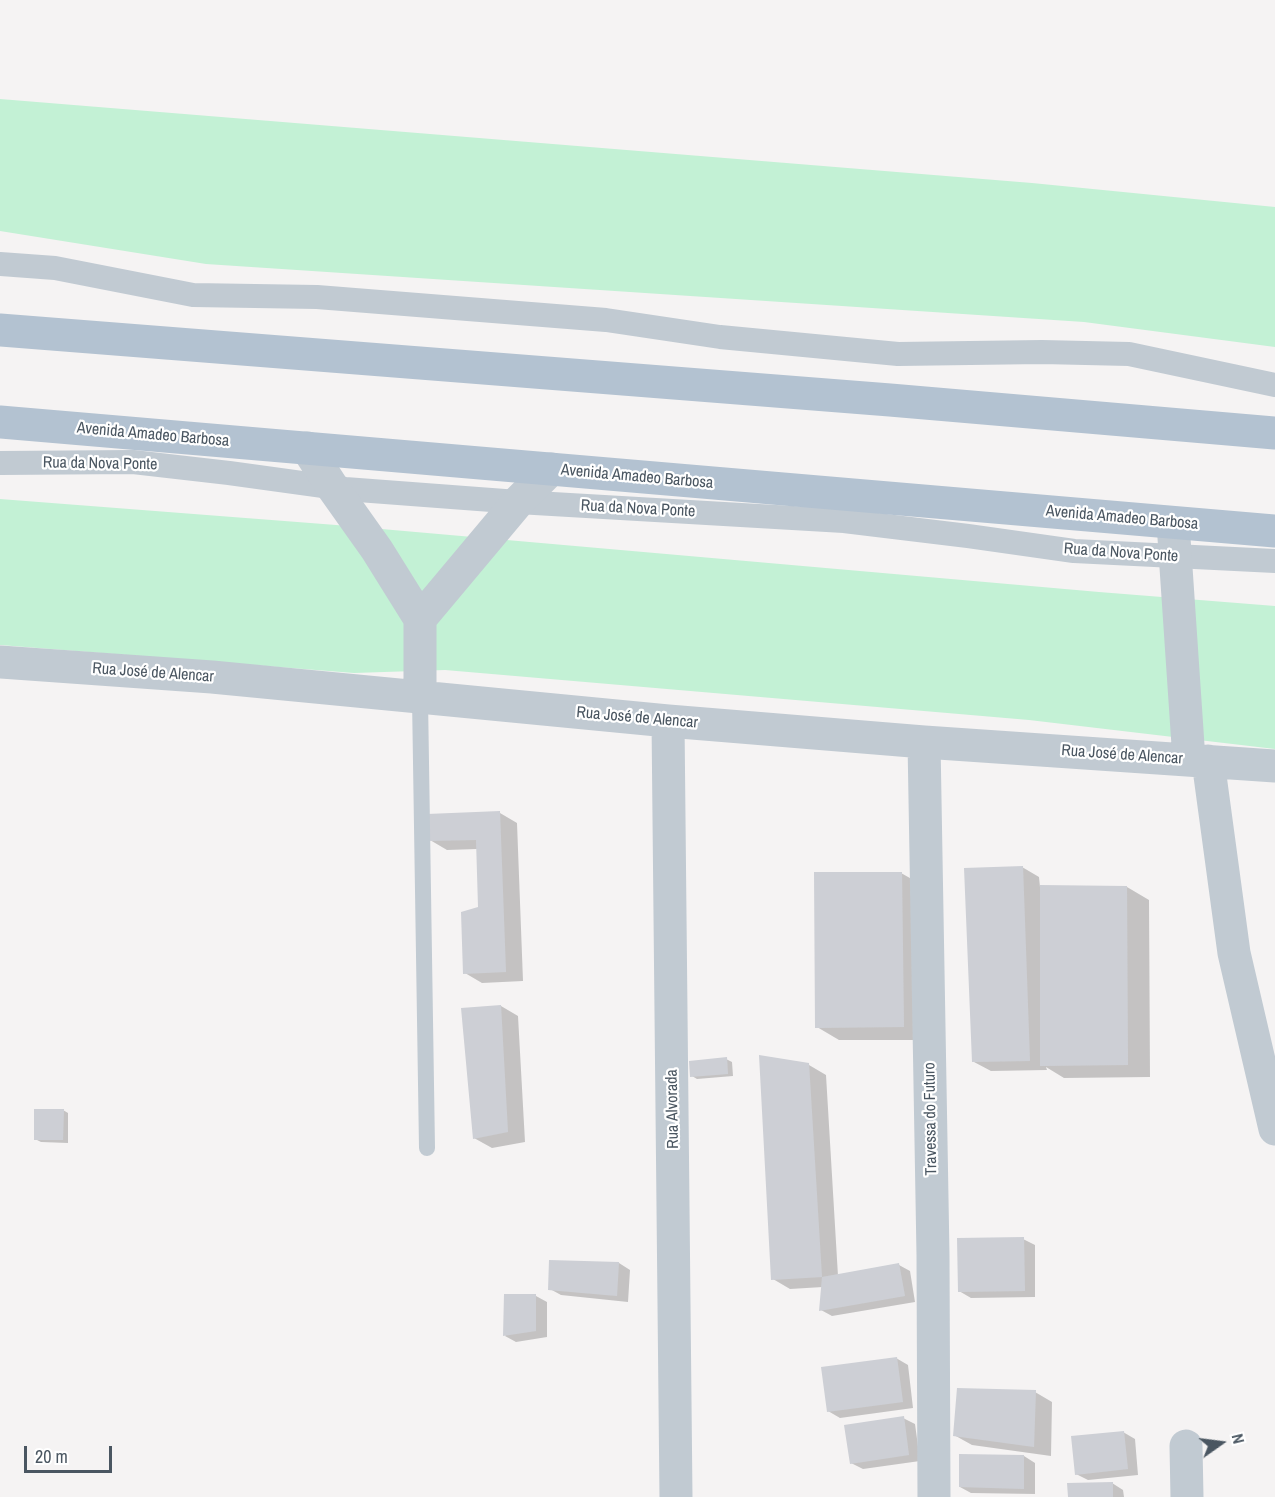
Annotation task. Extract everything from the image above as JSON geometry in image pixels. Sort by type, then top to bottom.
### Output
[{"type":"main road","points":[[0,330],[878,399],[1275,433]]},
{"type":"main road","name":"Avenida Amadeo Barbosa","points":[[0,422],[1275,531]]},
{"type":"street","points":[[0,264],[56,268],[194,295],[317,297],[606,320],[720,337],[898,354],[1042,352],[1129,354],[1275,385]]},
{"type":"street","points":[[307,448],[377,550],[420,619],[420,698]]},
{"type":"street","name":"Rua da Nova Ponte","points":[[0,463],[133,462],[333,488],[518,502],[844,521],[1074,551],[1275,561]]},
{"type":"street","points":[[420,619],[518,502],[551,469]]},
{"type":"street","points":[[1173,523],[1198,760],[1234,952],[1275,1129]]},
{"type":"street","name":"Rua José de Alencar","points":[[0,662],[212,677],[668,721],[924,742],[1275,766]]},
{"type":"street","name":"Rua Alvorada","points":[[668,721],[676,1497]]},
{"type":"street","name":"Travessa do Futuro","points":[[924,742],[933,1255],[934,1497]]},
{"type":"street","points":[[1186,1446],[1187,1497]]},
{"type":"lane","points":[[420,698],[427,1148]]},
{"type":"green space","points":[[0,99],[1032,183],[1275,207],[1275,347],[1084,322],[206,264],[0,231]]},
{"type":"green space","points":[[0,499],[336,525],[1275,606],[1275,749],[1029,720],[445,670],[354,673],[0,645]]},
{"type":"building","points":[[500,811],[506,972],[463,974],[461,912],[478,907],[476,840],[428,841],[427,814]]},
{"type":"building","points":[[1023,866],[1030,1061],[972,1062],[964,868]]},
{"type":"building","points":[[814,872],[902,872],[904,1027],[815,1028]]},
{"type":"building","points":[[1040,885],[1127,886],[1128,1065],[1040,1066]]},
{"type":"building","points":[[501,1005],[508,1132],[473,1139],[461,1008]]},
{"type":"building","points":[[759,1055],[809,1063],[822,1277],[771,1280]]},
{"type":"building","points":[[727,1057],[728,1074],[690,1077],[689,1061]]},
{"type":"building","points":[[34,1109],[64,1109],[63,1140],[34,1140]]},
{"type":"building","points":[[1024,1237],[1025,1291],[958,1292],[957,1238]]},
{"type":"building","points":[[549,1260],[619,1262],[617,1296],[548,1290]]},
{"type":"building","points":[[899,1263],[905,1296],[819,1311],[822,1277]]},
{"type":"building","points":[[504,1294],[536,1294],[536,1331],[503,1336]]},
{"type":"building","points":[[897,1357],[903,1402],[827,1412],[821,1367]]},
{"type":"building","points":[[957,1388],[1036,1390],[1034,1447],[953,1436]]},
{"type":"building","points":[[904,1416],[909,1455],[850,1464],[844,1425]]},
{"type":"building","points":[[1124,1431],[1128,1469],[1075,1475],[1071,1436]]},
{"type":"building","points":[[959,1454],[1024,1455],[1024,1489],[959,1487]]},
{"type":"building","points":[[1113,1482],[1113,1497],[1068,1497],[1067,1483]]}]
